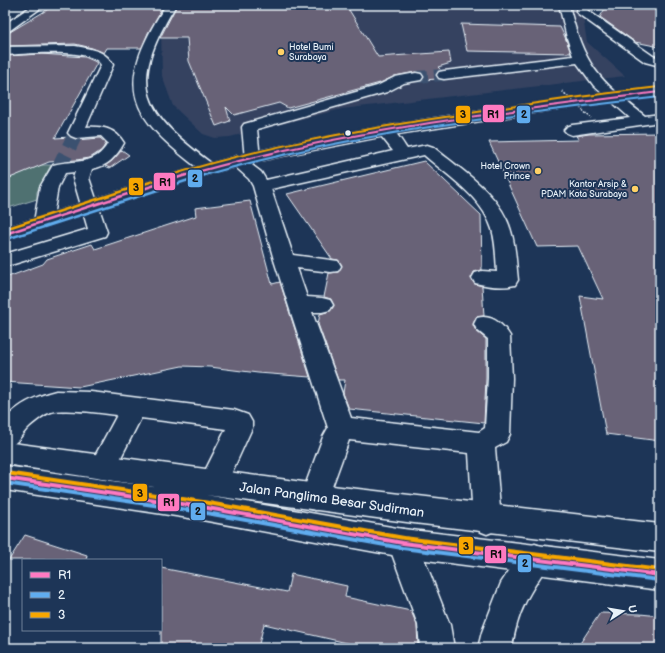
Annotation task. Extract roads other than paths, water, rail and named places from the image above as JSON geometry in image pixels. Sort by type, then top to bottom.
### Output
[{"type":"main road","points":[[5,29],[40,5]]},
{"type":"main road","points":[[171,5],[158,27],[143,67],[140,84],[145,106],[161,130],[209,169]]},
{"type":"main road","points":[[564,5],[568,25],[581,59],[588,70],[613,97],[642,120]]},
{"type":"main road","points":[[586,5],[581,11],[649,59],[660,62]]},
{"type":"main road","points":[[5,50],[75,50],[101,57],[106,61],[107,66],[76,133],[106,132],[114,136],[116,143],[112,153],[107,158],[85,166],[59,168],[49,187],[43,222]]},
{"type":"main road","points":[[444,74],[581,59]]},
{"type":"main road","points":[[342,430],[284,260],[262,186],[245,160],[249,126],[382,89],[400,80],[416,77]]},
{"type":"main road","points":[[5,234],[209,169],[245,160],[385,131],[613,97],[660,92]]},
{"type":"main road","points":[[572,130],[660,118]]},
{"type":"main road","points":[[385,131],[403,154]]},
{"type":"main road","points":[[262,186],[403,154],[427,150],[487,202],[502,229],[508,280],[482,278]]},
{"type":"main road","points":[[6,261],[98,232],[89,208],[81,178],[85,166]]},
{"type":"main road","points":[[284,260],[330,266]]},
{"type":"main road","points":[[299,304],[322,305]]},
{"type":"main road","points":[[315,497],[336,437],[342,430],[350,428],[482,443],[497,434],[500,378],[499,336],[485,324]]},
{"type":"main road","points":[[5,436],[21,419],[43,404],[56,401],[90,402],[234,420],[239,422],[239,428],[213,483]]},
{"type":"main road","points":[[102,467],[134,407]]},
{"type":"main road","points":[[482,443],[487,520]]},
{"type":"main road","name":"Jalan Panglima Besar Sudirman","points":[[5,453],[487,520],[660,538]]},
{"type":"main road","points":[[5,478],[202,507],[403,542],[660,576]]},
{"type":"main road","points":[[403,542],[434,625],[437,648]]},
{"type":"main road","points":[[495,648],[498,632],[512,594],[535,559]]},
{"type":"tunnel","points":[[416,77],[444,75]]},
{"type":"tunnel","points":[[59,168],[76,133]]},
{"type":"place","name":"Hotel Bumi Surabaya","points":[[281,52]]},
{"type":"place","name":"Hotel Crown Prince","points":[[538,171]]},
{"type":"place","name":"Kantor Arsip & PDAM Kota Surabaya","points":[[635,189]]}]
